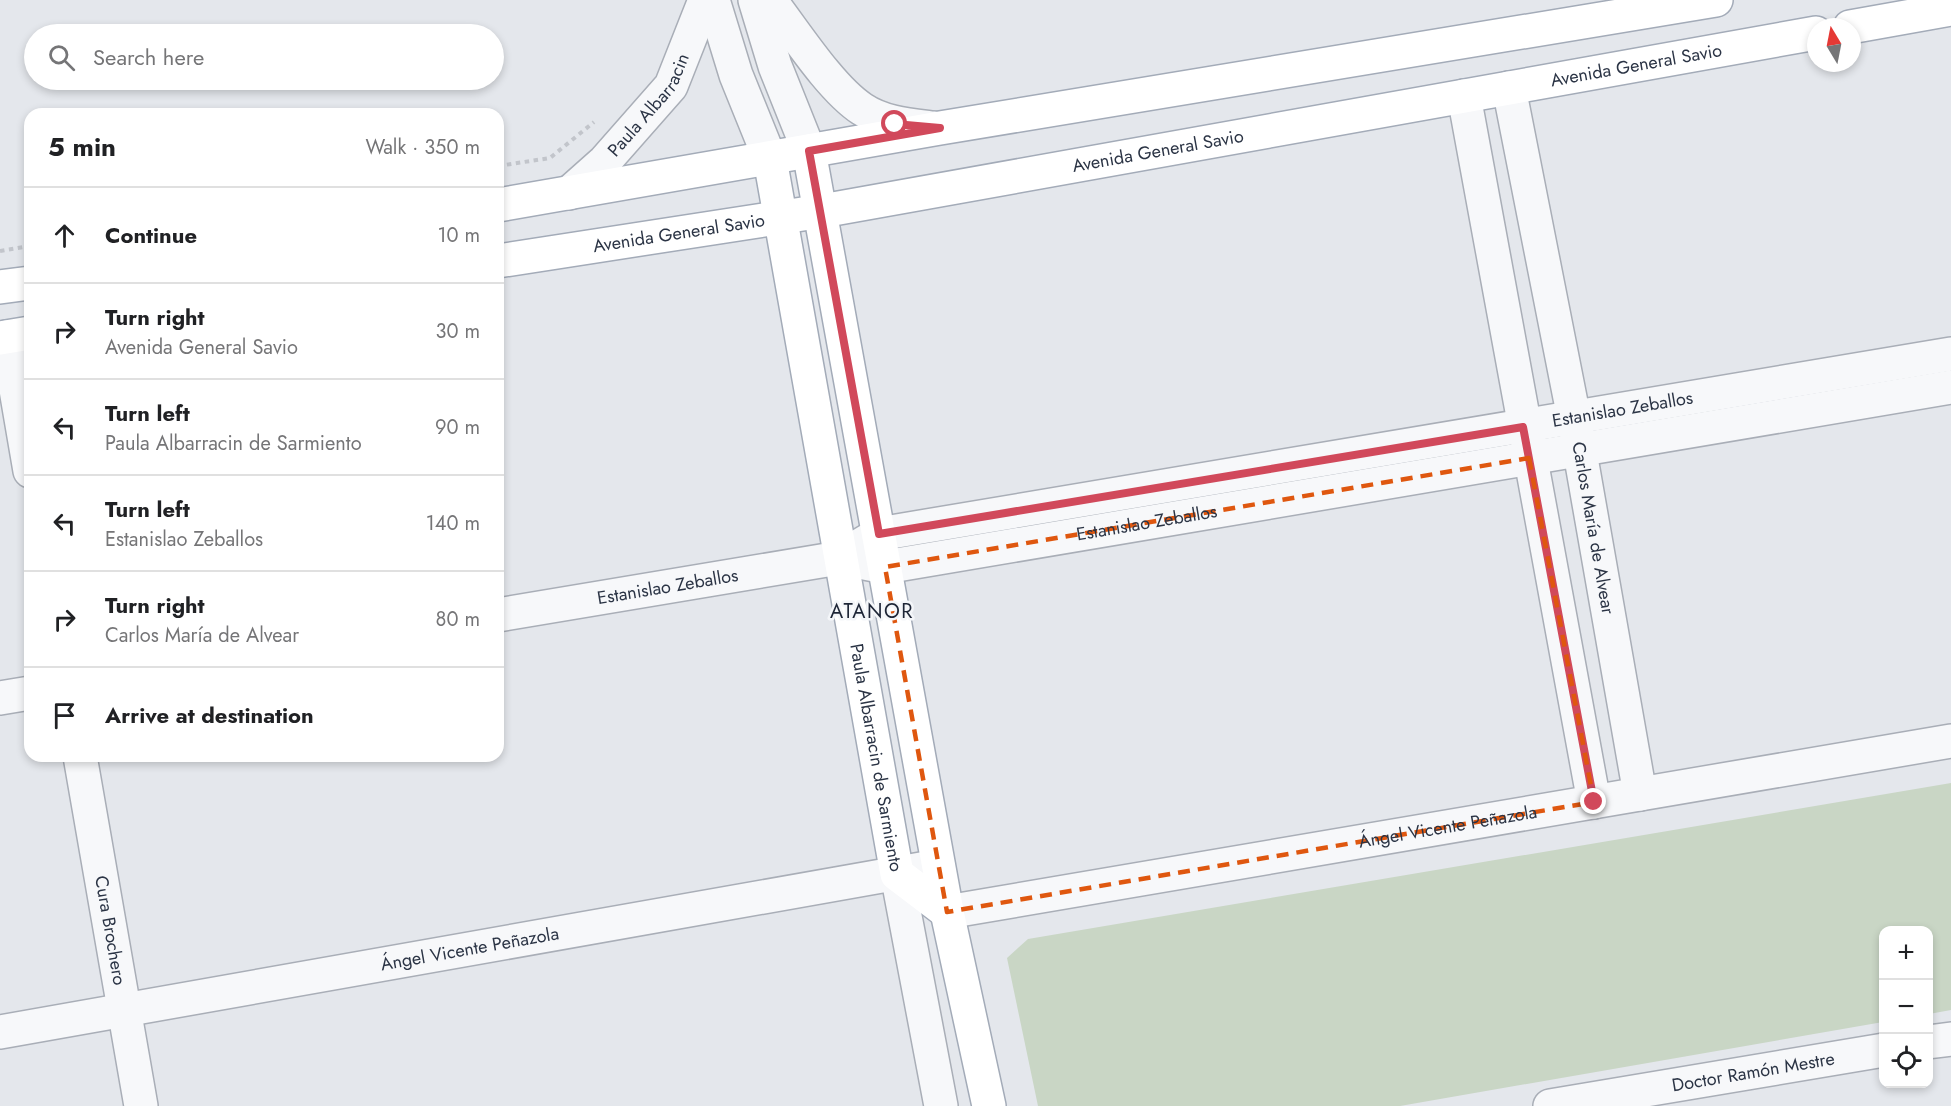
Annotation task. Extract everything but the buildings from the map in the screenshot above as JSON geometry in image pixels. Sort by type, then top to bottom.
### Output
[{"type":"main road","points":[[504,204],[940,128],[1716,0]]},
{"type":"main road","points":[[1861,25],[1951,9]]},
{"type":"main road","name":"Avenida General Savio","points":[[504,260],[822,211],[1807,35]]},
{"type":"main road","points":[[809,151],[822,211],[946,912],[989,1106]]},
{"type":"main road","name":"Paula Albarracin de Sarmiento","points":[[770,159],[839,558],[897,874]]},
{"type":"main road","points":[[0,288],[24,284]]},
{"type":"main road","points":[[897,874],[946,912]]},
{"type":"street","name":"Paula Albarracin","points":[[569,193],[606,161],[672,86],[705,0]]},
{"type":"street","points":[[713,0],[736,75],[770,159]]},
{"type":"street","points":[[755,0],[775,66],[809,151]]},
{"type":"street","points":[[770,0],[815,59],[862,109],[895,124],[940,128]]},
{"type":"street","name":"Carlos María de Alvear","points":[[1509,88],[1580,450],[1640,794]]},
{"type":"street","points":[[1464,96],[1526,443],[1594,802]]},
{"type":"street","points":[[12,336],[24,426]]},
{"type":"street","name":"Estanislao Zeballos","points":[[504,614],[839,558],[885,567],[1526,443],[1574,418],[1951,354]]},
{"type":"street","name":"Estanislao Zeballos","points":[[839,558],[879,534],[1526,443],[1580,450],[1951,387]]},
{"type":"street","points":[[0,699],[24,694]]},
{"type":"street","name":"Ángel Vicente Peñazola","points":[[946,912],[1951,741]]},
{"type":"street","name":"Cura Brochero","points":[[81,762],[141,1106]]},
{"type":"street","name":"Ángel Vicente Peñazola","points":[[0,1032],[938,866]]},
{"type":"street","name":"Paula Albarracin de Sarmiento","points":[[897,874],[941,1106]]},
{"type":"street","points":[[1933,1041],[1951,1039]]},
{"type":"street","name":"Doctor Ramón Mestre","points":[[1550,1106],[1683,1096],[1879,1051]]},
{"type":"path","points":[[504,165],[550,158],[595,121]]},
{"type":"path","points":[[0,251],[24,247]]},
{"type":"highlighted area","points":[[1529,458],[1594,802],[947,912],[885,567]]},
{"type":"green space","points":[[1951,783],[1951,1010],[1933,1013],[1933,926],[1879,926],[1879,1023],[1400,1106],[1038,1106],[1007,958],[1028,939]]},
{"type":"district","name":"ATANOR","points":[[872,611]]},
{"type":"route","points":[[895,124],[940,128],[809,151],[822,211],[879,534],[1523,427],[1594,802]]}]
